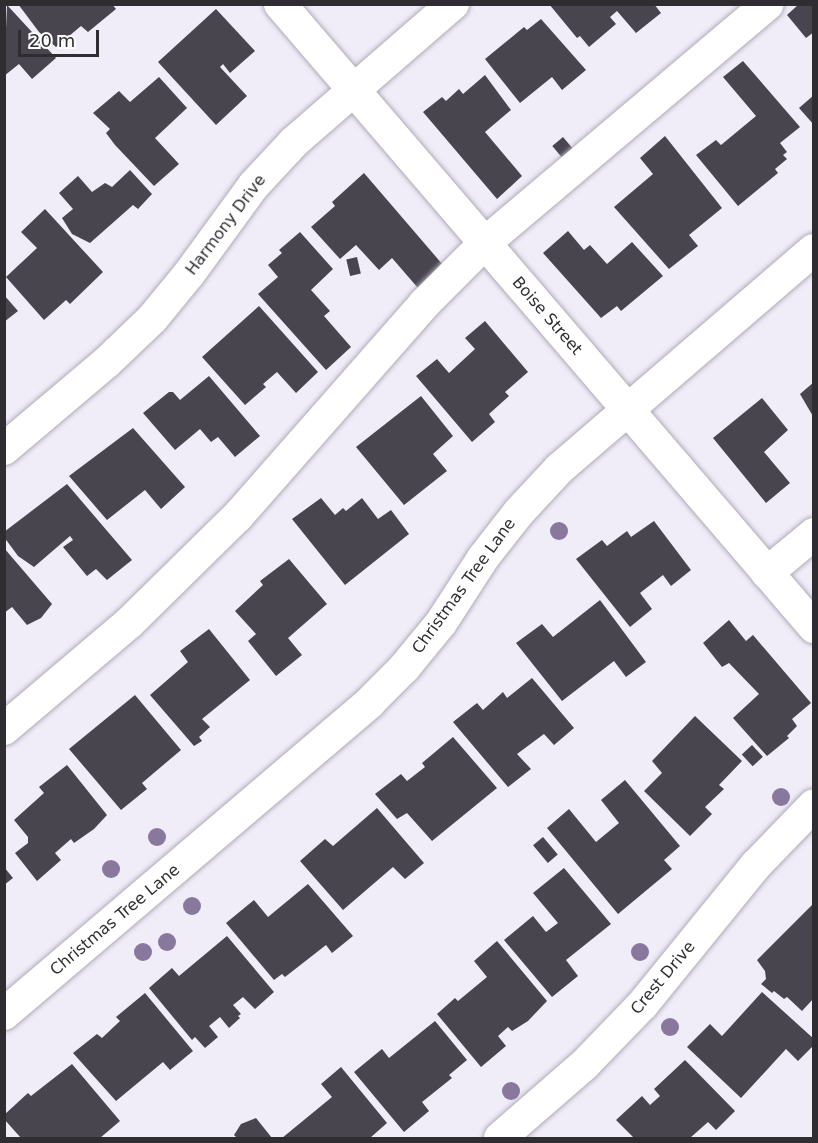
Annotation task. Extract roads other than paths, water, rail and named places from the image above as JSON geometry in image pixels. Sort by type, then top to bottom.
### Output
[{"type":"street","name":"Boise Street","points":[[280,4],[813,627]]},
{"type":"street","name":"Harmony Drive","points":[[4,450],[107,362],[152,319],[189,274],[254,185],[294,142],[453,4]]},
{"type":"street","points":[[4,729],[130,622],[238,516],[424,304],[484,243],[768,4]]},
{"type":"street","name":"Christmas Tree Lane","points":[[4,1014],[370,702],[404,668],[441,623],[483,558],[519,512],[559,470],[813,250]]},
{"type":"street","points":[[767,573],[813,534]]},
{"type":"street","name":"Crest Drive","points":[[500,1138],[585,1064],[643,1004],[756,865],[813,806]]}]
